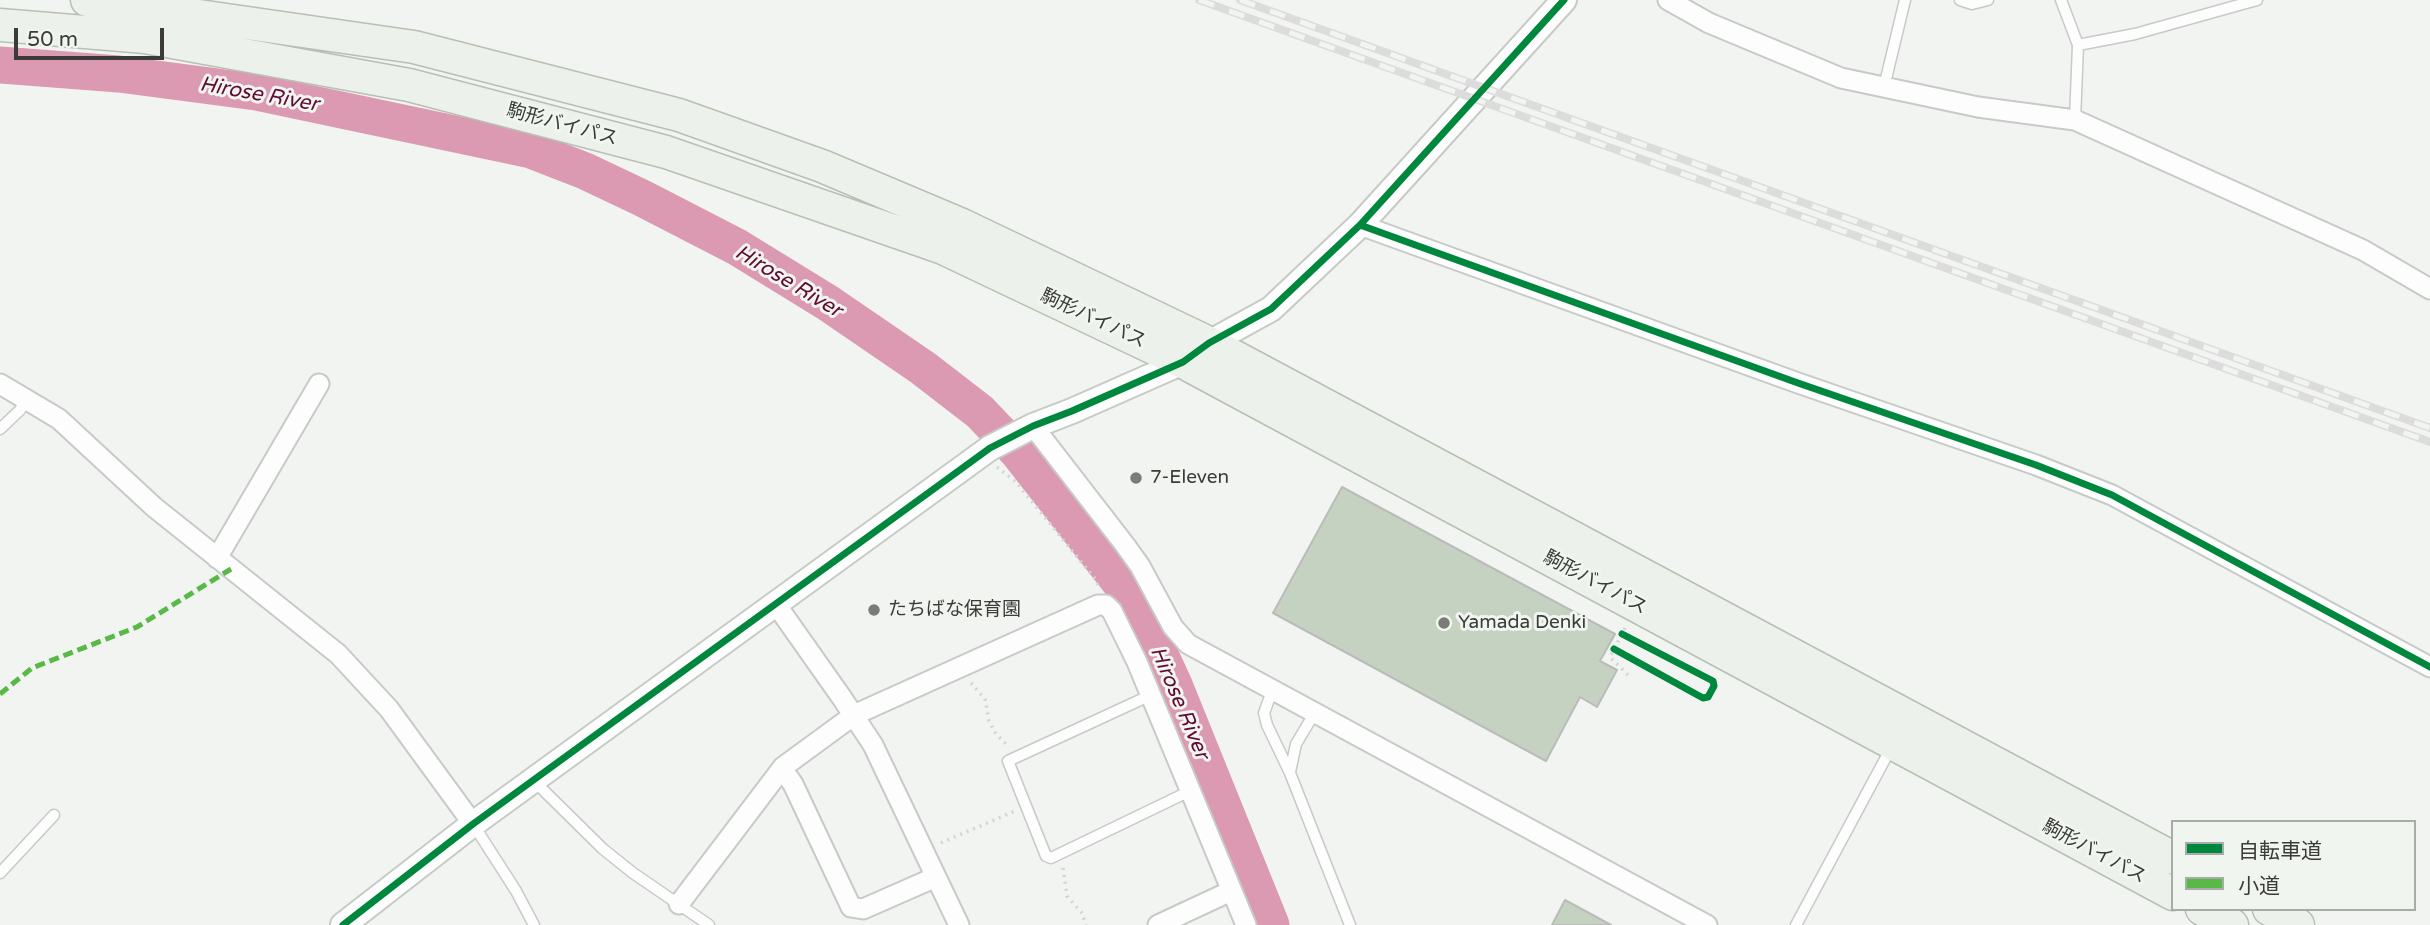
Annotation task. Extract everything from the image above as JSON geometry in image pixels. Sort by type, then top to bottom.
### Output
[{"type":"main road","name":"駒形バイパス","points":[[87,0],[414,47],[679,115],[822,166],[962,225],[1209,343],[2171,857]]},
{"type":"main road","name":"駒形バイパス","points":[[0,25],[145,37],[409,85],[666,152],[943,248],[1183,362],[2171,893]]},
{"type":"main road","points":[[1864,713],[1908,737],[1945,773]]},
{"type":"main road","points":[[2206,911],[2232,925]]},
{"type":"main road","points":[[2273,911],[2298,925]]},
{"type":"street","points":[[343,925],[473,824],[987,450],[1027,429],[1183,362],[1209,343],[1270,309],[1360,225],[1564,0]]},
{"type":"street","points":[[1668,0],[1709,23],[1841,78],[1978,107],[2075,120],[2363,250],[2430,289]]},
{"type":"street","points":[[1360,225],[1798,383],[2036,465],[2112,495],[2430,667]]},
{"type":"street","points":[[0,384],[59,419],[153,507],[338,654],[389,709],[473,824]]},
{"type":"street","points":[[217,558],[319,384]]},
{"type":"street","points":[[1027,429],[1132,555],[1173,627],[1188,644],[1707,925]]},
{"type":"street","points":[[775,603],[873,745],[959,925]]},
{"type":"street","points":[[679,904],[780,771],[854,715],[1098,605],[1106,606],[1112,611],[1124,632],[1246,925]]},
{"type":"street","points":[[780,771],[793,784],[851,906],[863,909],[936,877]]},
{"type":"street","points":[[1158,925],[1231,891]]},
{"type":"lane","points":[[1884,88],[1905,0]]},
{"type":"lane","points":[[1959,0],[1972,4],[1988,0]]},
{"type":"lane","points":[[2061,0],[2078,45],[2075,120]]},
{"type":"lane","points":[[2078,45],[2135,34],[2257,0]]},
{"type":"lane","points":[[0,429],[20,410],[26,399]]},
{"type":"lane","points":[[1272,691],[1264,713],[1267,725],[1290,772],[1350,925]]},
{"type":"lane","points":[[1151,695],[1008,761],[1046,856],[1051,858],[1190,791]]},
{"type":"lane","points":[[1290,772],[1296,744],[1314,714]]},
{"type":"lane","points":[[1796,925],[1892,745]]},
{"type":"lane","points":[[534,781],[603,849],[709,925]]},
{"type":"lane","points":[[0,873],[54,815]]},
{"type":"lane","points":[[473,824],[516,891],[534,925]]},
{"type":"path","points":[[987,450],[1004,474],[1016,482],[1096,580],[1106,606]]},
{"type":"path","points":[[1628,675],[1609,657],[1629,620]]},
{"type":"path","points":[[1622,634],[1633,639]]},
{"type":"path","points":[[1614,649],[1625,655]]},
{"type":"path","points":[[923,850],[1026,806]]},
{"type":"building","name":"Yamada Denki","points":[[1342,487],[1615,634],[1600,661],[1617,670],[1597,707],[1580,697],[1546,761],[1273,613]]},
{"type":"building","points":[[1565,900],[1611,925],[1552,925]]},
{"type":"waterway","name":"Hirose River","points":[[0,65],[119,74],[256,92],[531,150],[585,171],[642,198],[737,247],[828,303],[923,368],[980,412],[1018,452],[1130,595],[1174,685],[1271,925]]},
{"type":"railway","points":[[1199,0],[2430,442]]},
{"type":"railway","points":[[1240,0],[2430,428]]},
{"type":"marked path","points":[[0,694],[32,668],[137,627],[231,569]]},
{"type":"cycle path","points":[[343,925],[473,824],[990,448],[1033,426],[1183,362],[1209,343],[1271,309],[1360,225],[1564,0]]},
{"type":"cycle path","points":[[1360,225],[1798,383],[2036,465],[2112,495],[2430,667]]},
{"type":"cycle path","points":[[1614,649],[1703,698],[1708,697],[1714,686],[1713,681],[1622,634]]},
{"type":"place","name":"7-Eleven","points":[[1136,478]]},
{"type":"place","name":"たちばな保育園","points":[[874,610]]},
{"type":"place","name":"Yamada Denki","points":[[1444,623]]}]
